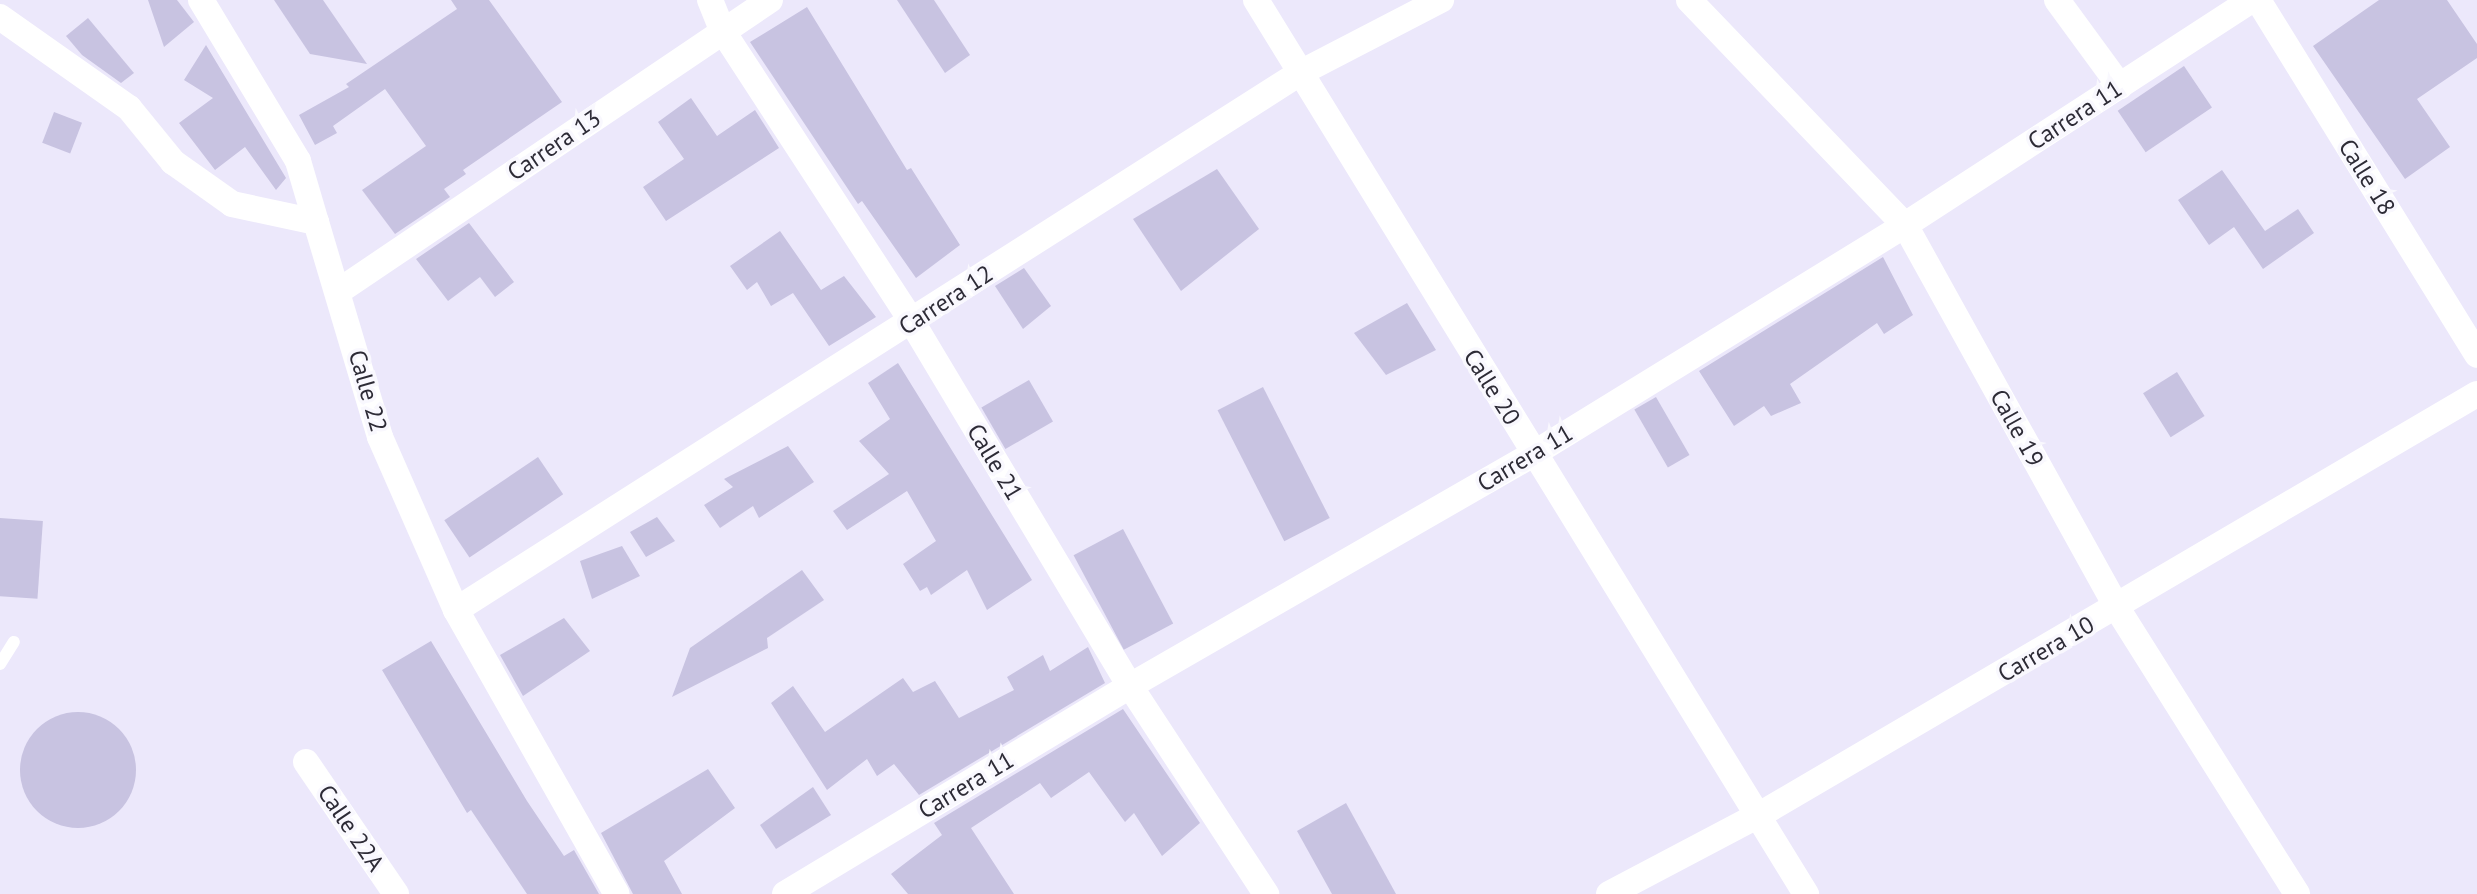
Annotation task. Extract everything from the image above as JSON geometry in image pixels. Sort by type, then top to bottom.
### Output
[{"type":"street","name":"Calle 22","points":[[201,0],[298,161],[380,437],[456,610],[617,894]]},
{"type":"street","name":"Calle 21","points":[[710,0],[722,30],[912,322],[1130,686],[1266,894]]},
{"type":"street","name":"Carrera 13","points":[[339,291],[770,0]]},
{"type":"street","name":"Calle 20","points":[[1256,0],[1533,454],[1761,814],[1806,894]]},
{"type":"street","name":"Carrera 12","points":[[456,610],[1300,73],[1441,0]]},
{"type":"street","name":"Calle 19","points":[[1689,0],[1905,225],[2117,608],[2297,894]]},
{"type":"street","points":[[2057,0],[2120,86]]},
{"type":"street","name":"Carrera 11","points":[[785,894],[1130,686],[1533,454],[1905,225],[2251,0]]},
{"type":"street","name":"Calle 18","points":[[2258,0],[2477,355]]},
{"type":"street","points":[[0,17],[129,108],[173,162],[232,204],[316,222]]},
{"type":"street","name":"Carrera 10","points":[[1609,894],[1761,814],[2117,608],[2477,394]]},
{"type":"street","name":"Calle 22A","points":[[306,762],[396,894]]},
{"type":"lane","points":[[0,664],[14,642]]},
{"type":"building","points":[[148,0],[177,0],[194,22],[164,47]]},
{"type":"building","points":[[274,0],[323,0],[367,64],[310,54]]},
{"type":"building","points":[[451,0],[489,0],[562,102],[463,170],[466,174],[444,189],[450,197],[395,234],[362,190],[426,146],[385,89],[333,126],[337,133],[315,145],[299,115],[349,87],[346,84],[457,9]]},
{"type":"building","points":[[897,0],[934,0],[970,55],[945,73]]},
{"type":"building","points":[[2379,0],[2447,0],[2477,44],[2477,58],[2417,99],[2450,147],[2405,179],[2313,46]]},
{"type":"building","points":[[807,7],[907,170],[911,168],[960,245],[916,278],[862,201],[858,204],[750,42]]},
{"type":"building","points":[[88,18],[134,73],[121,83],[82,55],[66,36]]},
{"type":"building","points":[[206,45],[286,178],[276,190],[245,147],[215,170],[179,123],[213,98],[184,80]]},
{"type":"building","points":[[2184,66],[2212,107],[2146,152],[2118,111]]},
{"type":"building","points":[[691,98],[717,136],[755,110],[779,148],[666,221],[643,187],[684,159],[658,122]]},
{"type":"building","points":[[54,112],[82,123],[70,154],[42,143]]},
{"type":"building","points":[[1217,169],[1259,229],[1181,291],[1133,219]]},
{"type":"building","points":[[2222,170],[2265,231],[2298,209],[2314,233],[2263,269],[2234,227],[2209,245],[2178,200]]},
{"type":"building","points":[[469,223],[514,282],[495,297],[480,277],[448,301],[416,259]]},
{"type":"building","points":[[780,231],[821,290],[844,276],[876,317],[829,346],[793,293],[771,306],[757,282],[747,290],[730,266]]},
{"type":"building","points":[[1883,257],[1913,315],[1884,334],[1877,323],[1790,384],[1801,403],[1771,416],[1764,406],[1734,426],[1699,371]]},
{"type":"building","points":[[1024,268],[1051,306],[1023,329],[995,286]]},
{"type":"building","points":[[1407,303],[1436,350],[1386,375],[1354,333]]},
{"type":"building","points":[[898,363],[1032,580],[987,610],[967,570],[931,595],[927,587],[920,591],[903,564],[936,541],[907,491],[847,530],[833,511],[889,474],[859,441],[890,419],[868,383]]},
{"type":"building","points":[[2177,372],[2205,416],[2171,437],[2143,393]]},
{"type":"building","points":[[1029,380],[1053,422],[1005,449],[981,408]]},
{"type":"building","points":[[1263,387],[1330,518],[1284,541],[1218,410]]},
{"type":"building","points":[[1656,397],[1690,455],[1668,468],[1634,410]]},
{"type":"building","points":[[788,446],[814,482],[759,518],[753,506],[720,528],[704,505],[733,487],[724,479]]},
{"type":"building","points":[[538,457],[563,494],[469,557],[444,520]]},
{"type":"building","points":[[657,517],[675,541],[646,557],[630,532]]},
{"type":"building","points":[[0,518],[43,521],[37,599],[0,596]]},
{"type":"building","points":[[1123,529],[1173,623],[1124,650],[1074,555]]},
{"type":"building","points":[[622,546],[640,576],[592,599],[580,561]]},
{"type":"building","points":[[802,570],[824,600],[767,638],[768,648],[672,697],[690,648]]},
{"type":"building","points":[[564,618],[590,651],[523,696],[500,655]]},
{"type":"building","points":[[431,641],[527,801],[564,856],[574,850],[599,894],[527,894],[471,810],[467,813],[382,670]]},
{"type":"building","points":[[1088,647],[1105,683],[919,795],[894,764],[877,776],[867,759],[827,790],[771,703],[793,686],[825,732],[903,678],[913,692],[935,681],[959,718],[1014,690],[1007,677],[1043,655],[1050,671]]},
{"type":"building","points":[[1123,709],[1200,823],[1162,856],[1134,813],[1125,822],[1089,772],[1051,798],[1040,783],[971,828],[1014,894],[908,894],[891,874],[942,835],[934,823]]},
{"type":"building","points":[[78,712],[100,716],[119,729],[132,748],[136,770],[132,792],[119,811],[100,824],[78,828],[56,824],[37,811],[24,792],[20,770],[24,748],[37,729],[56,716]]},
{"type":"building","points":[[708,769],[735,808],[664,861],[682,894],[633,894],[601,833]]},
{"type":"building","points":[[813,787],[831,815],[776,849],[760,825]]},
{"type":"building","points":[[1346,803],[1396,894],[1332,894],[1297,831]]}]
